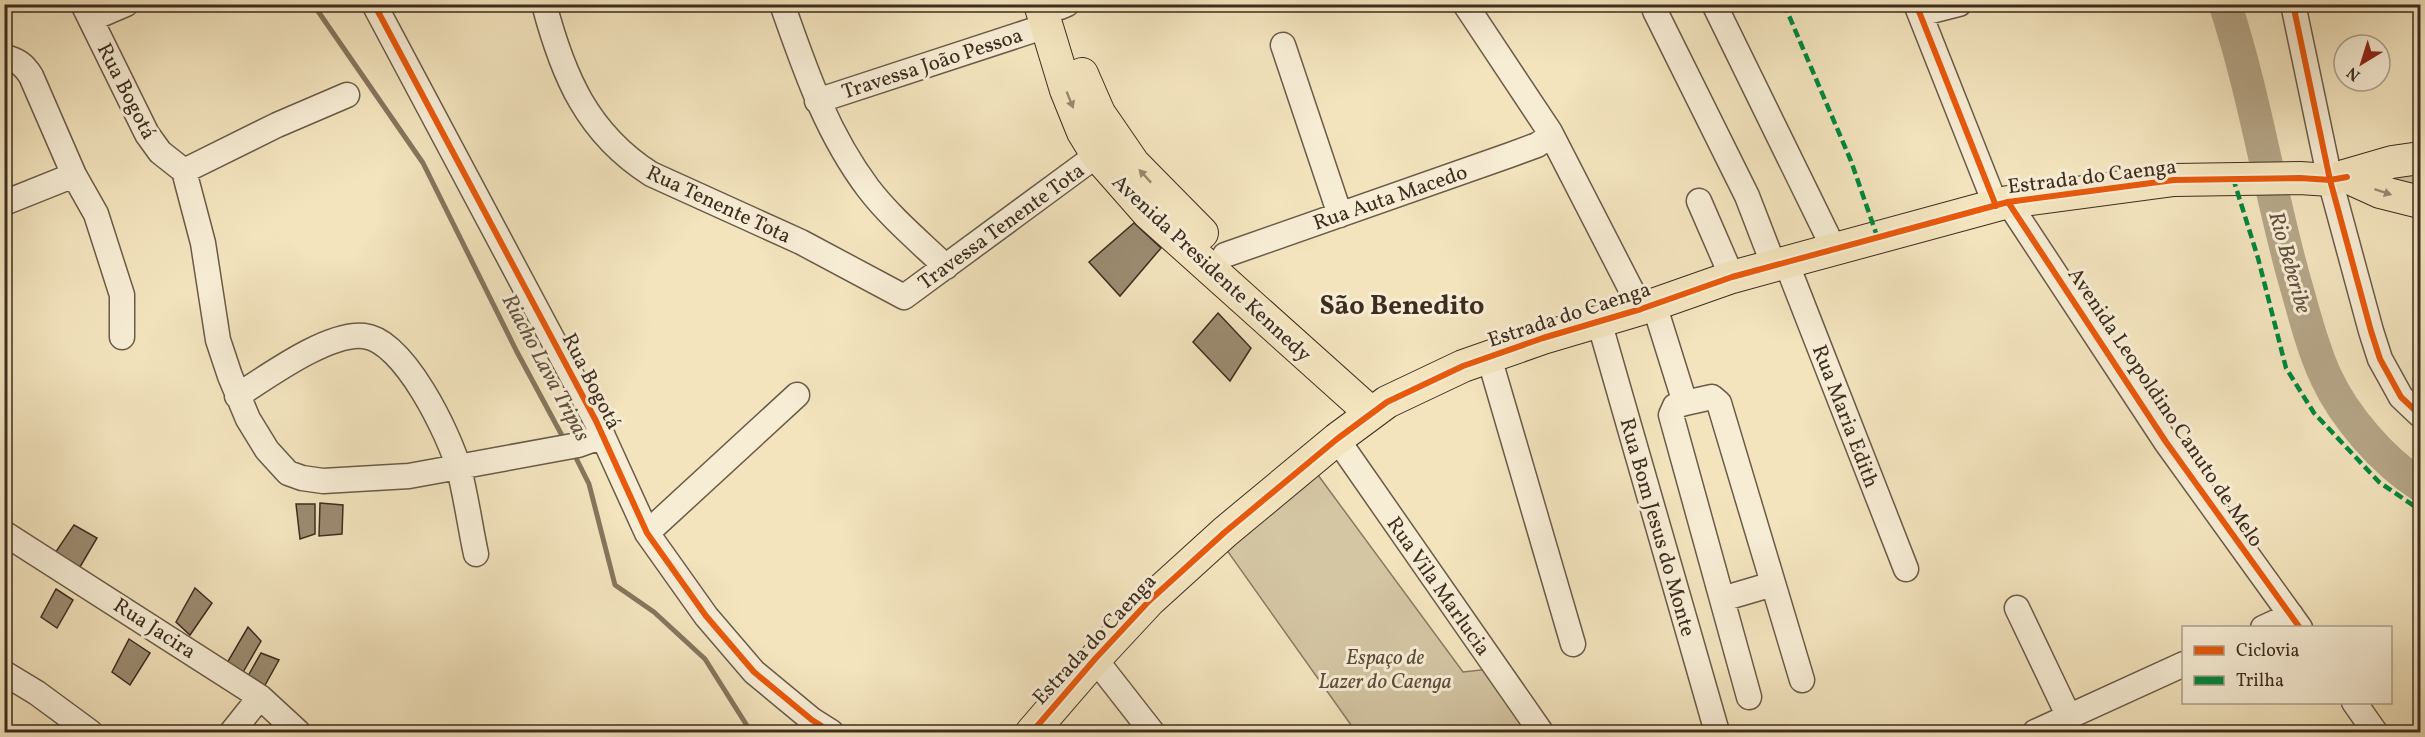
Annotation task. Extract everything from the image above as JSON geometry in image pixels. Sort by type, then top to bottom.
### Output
[{"type":"main road","name":"Avenida Presidente Kennedy","points":[[1055,9],[1066,90],[1083,132],[1097,155],[1148,213],[1379,407]]},
{"type":"main road","name":"Avenida Presidente Kennedy","points":[[1055,9],[1099,113],[1134,164],[1225,255],[1353,374],[1379,407]]},
{"type":"main road","points":[[2339,178],[2368,168],[2421,158]]},
{"type":"main road","name":"Estrada do Caenga","points":[[1032,732],[1095,658],[1185,566],[1336,439],[1379,407],[1489,357],[1732,277],[2002,204],[2174,180],[2339,178]]},
{"type":"main road","points":[[2339,178],[2380,192],[2421,202]]},
{"type":"street","points":[[87,12],[126,4]]},
{"type":"street","name":"Rua Bogotá","points":[[375,4],[603,436],[647,533],[706,616],[754,672],[812,720],[831,732]]},
{"type":"street","name":"Rua Tenente Tota","points":[[544,4],[566,73],[581,103],[603,135],[628,159],[651,174],[801,242],[904,297]]},
{"type":"street","points":[[782,4],[817,101],[845,155],[869,189],[946,267]]},
{"type":"street","points":[[1465,4],[1550,132],[1648,306],[1685,403]]},
{"type":"street","points":[[1714,4],[1834,249]]},
{"type":"street","points":[[1918,9],[1959,4]]},
{"type":"street","points":[[2293,4],[2339,178],[2380,358],[2401,397],[2421,415]]},
{"type":"street","name":"Travessa João Pessoa","points":[[817,101],[1055,9]]},
{"type":"street","name":"Avenida Leopoldino Canuto de Melo","points":[[1918,9],[2002,204],[2166,442],[2295,621]]},
{"type":"street","name":"Rua Maria Edith","points":[[1655,11],[1780,264],[1906,569]]},
{"type":"street","name":"Rua Bogotá","points":[[87,12],[147,134],[160,152],[184,171],[203,243],[218,340],[237,396],[248,419],[278,465],[302,478],[323,481],[409,476],[578,445],[603,436]]},
{"type":"street","points":[[1283,45],[1340,215]]},
{"type":"street","points":[[4,57],[15,60],[26,67],[74,175],[96,214],[115,267],[122,295],[122,337]]},
{"type":"street","points":[[184,171],[277,125],[347,95]]},
{"type":"street","name":"Rua Auta Macedo","points":[[1225,255],[1537,145],[1546,139],[1550,132]]},
{"type":"street","name":"Travessa Tenente Tota","points":[[904,297],[1097,155]]},
{"type":"street","points":[[4,203],[74,175]]},
{"type":"street","points":[[1699,201],[1732,277]]},
{"type":"street","name":"Rua Bom Jesus do Monte","points":[[1599,321],[1717,732]]},
{"type":"street","points":[[237,396],[302,355],[344,338],[364,336],[381,341],[398,358],[429,400],[459,467],[476,554]]},
{"type":"street","points":[[1489,357],[1573,644]]},
{"type":"street","points":[[647,533],[797,395]]},
{"type":"street","points":[[1749,697],[1671,415],[1675,406],[1712,397],[1719,403],[1802,680]]},
{"type":"street","name":"Rua Vila Marlucia","points":[[1336,439],[1541,732]]},
{"type":"street","name":"Rua Jacira","points":[[4,533],[260,697],[297,732]]},
{"type":"street","points":[[1722,599],[1773,584]]},
{"type":"street","points":[[2017,608],[2069,717]]},
{"type":"street","points":[[2268,626],[2295,621]]},
{"type":"street","points":[[1095,658],[1152,732]]},
{"type":"street","points":[[2035,732],[2182,665]]},
{"type":"street","points":[[4,673],[37,693],[90,732]]},
{"type":"street","points":[[232,732],[260,697]]},
{"type":"street","points":[[2355,704],[2375,732]]},
{"type":"green space","points":[[2420,165],[2420,190],[2373,177]]},
{"type":"green space","name":"Espaço de Lazer do Caenga","points":[[1318,475],[1463,672],[1490,669],[1534,732],[1356,732],[1226,549]]},
{"type":"building","points":[[1134,223],[1161,248],[1120,296],[1089,262]]},
{"type":"building","points":[[1218,313],[1251,348],[1230,381],[1193,342]]},
{"type":"building","points":[[320,503],[343,505],[342,534],[319,536]]},
{"type":"building","points":[[296,504],[315,504],[315,534],[300,539]]},
{"type":"building","points":[[74,525],[97,538],[77,572],[55,553]]},
{"type":"building","points":[[195,588],[212,603],[190,635],[176,622]]},
{"type":"building","points":[[56,589],[73,600],[57,628],[41,617]]},
{"type":"building","points":[[248,627],[261,641],[242,674],[227,663]]},
{"type":"building","points":[[129,639],[150,653],[130,685],[112,672]]},
{"type":"building","points":[[261,653],[279,660],[264,687],[248,676]]},
{"type":"waterway","name":"Riacho Lava Tripas","points":[[313,4],[423,163],[517,352],[565,441]]},
{"type":"waterway","name":"Rio Beberibe","points":[[2225,4],[2245,73],[2286,247],[2321,366],[2354,423],[2392,464],[2420,485]]},
{"type":"waterway","name":"Riacho Lava Tripas","points":[[574,454],[589,484],[615,585],[654,612],[705,659],[751,732]]},
{"type":"marked path","points":[[1784,4],[1851,161],[1877,236]]},
{"type":"marked path","points":[[2233,178],[2258,258],[2286,368],[2314,413],[2379,482],[2420,510]]},
{"type":"cycle path","points":[[374,4],[596,421],[647,533],[706,616],[754,672],[812,720],[831,732]]},
{"type":"cycle path","points":[[1916,4],[1996,206]]},
{"type":"cycle path","points":[[2293,4],[2330,180],[2371,331],[2380,359],[2401,397],[2420,415]]},
{"type":"cycle path","points":[[1032,732],[1149,601],[1225,532],[1337,439],[1387,402],[1463,366],[1732,277],[2008,202],[2174,180],[2300,178],[2330,180],[2347,177]]},
{"type":"cycle path","points":[[2008,202],[2166,442],[2299,626]]},
{"type":"district","name":"São Benedito","points":[[1402,305]]}]
